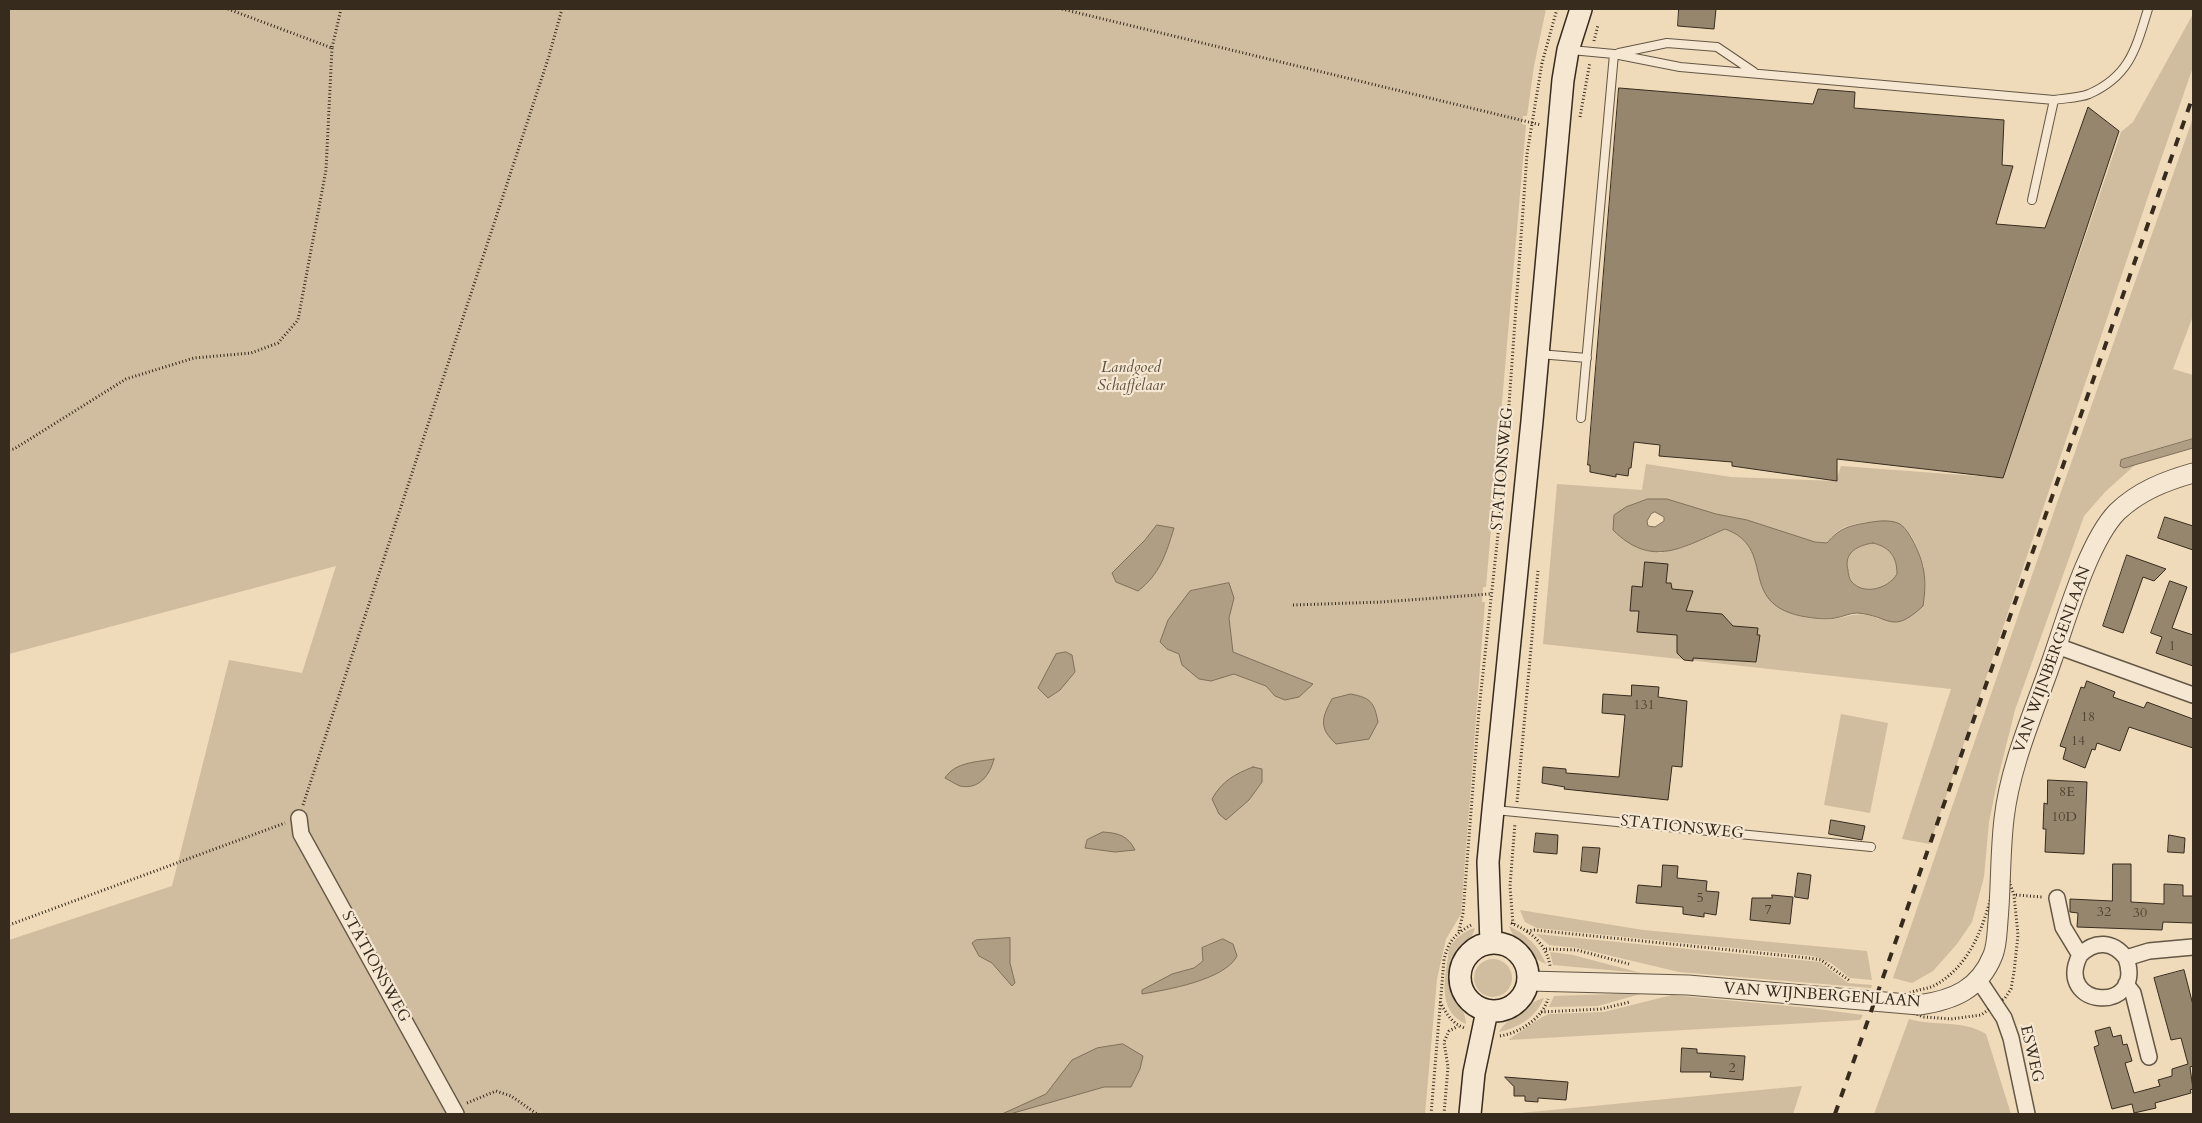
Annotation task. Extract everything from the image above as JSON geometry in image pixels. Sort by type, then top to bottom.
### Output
[{"type":"main road","name":"STATIONSWEG","points":[[1491,943],[1488,862],[1493,810],[1559,128],[1568,50],[1581,9]]},
{"type":"main road","points":[[1491,943],[1510,947],[1518,953],[1524,961],[1528,980],[1526,990],[1515,1005],[1497,1012],[1487,1011],[1469,1000],[1463,992],[1460,976],[1465,960],[1472,952],[1481,946],[1491,943]]},
{"type":"main road","points":[[1470,1114],[1474,1073],[1487,1011]]},
{"type":"street","name":"VAN WIJNBERGENLAAN","points":[[1528,980],[1688,985],[1919,1005],[1944,1002],[1957,996],[1978,979],[1993,955],[1999,905],[2004,820],[2009,788],[2086,566],[2104,529],[2112,518],[2133,498],[2149,488],[2193,472]]},
{"type":"street","points":[[2057,646],[2193,695]]},
{"type":"street","name":"STATIONSWEG","points":[[299,818],[301,834],[454,1112]]},
{"type":"street","points":[[2057,898],[2063,927],[2080,955]]},
{"type":"street","points":[[2104,944],[2112,946],[2126,958],[2129,976],[2126,984],[2113,996],[2096,998],[2087,995],[2080,989],[2074,972],[2080,955],[2086,948],[2104,944]]},
{"type":"street","points":[[2126,958],[2149,951],[2193,947]]},
{"type":"street","name":"ESWEG","points":[[1978,979],[2004,1018],[2011,1038],[2027,1114]]},
{"type":"street","points":[[2126,984],[2134,993],[2149,1057]]},
{"type":"lane","points":[[1568,50],[1614,54],[1680,67],[2054,100],[2087,95],[2116,79],[2136,49],[2148,9]]},
{"type":"lane","points":[[1614,54],[1667,43],[1716,47],[1755,73]]},
{"type":"lane","points":[[1581,418],[1614,54]]},
{"type":"lane","points":[[2032,200],[2054,100]]},
{"type":"lane","points":[[1538,354],[1587,358]]},
{"type":"lane","name":"STATIONSWEG","points":[[1493,810],[1871,846]]},
{"type":"path","points":[[228,9],[332,48]]},
{"type":"path","points":[[9,450],[14,449],[126,379],[194,358],[251,353],[278,343],[298,320],[326,170],[332,48],[341,9]]},
{"type":"path","points":[[9,925],[299,818],[546,65],[562,9]]},
{"type":"path","points":[[1062,9],[1445,100],[1530,123],[1559,128]]},
{"type":"path","name":"STATIONSWEG","points":[[1440,1002],[1447,947],[1459,930],[1463,913],[1478,710],[1503,488],[1530,123],[1542,63],[1557,9]]},
{"type":"path","points":[[1293,605],[1382,602],[1490,594]]},
{"type":"path","points":[[2014,895],[2057,898]]},
{"type":"path","points":[[1513,924],[1546,948],[1578,950],[1634,965]]},
{"type":"path","points":[[1526,932],[1534,930],[1809,958],[1821,960],[1849,980],[1857,981]]},
{"type":"path","points":[[1906,986],[1913,992],[1928,989],[1939,983],[1954,970],[1972,948]]},
{"type":"path","points":[[1440,1002],[1450,1018],[1458,1026],[1449,1031],[1444,1042],[1448,1067],[1444,1114]]},
{"type":"path","points":[[1431,1114],[1440,1002]]},
{"type":"path","points":[[454,1112],[496,1091],[512,1096],[537,1114]]},
{"type":"green space","name":"Landgoed Schaffelaar","points":[[9,9],[1546,9],[1534,66],[1527,116],[1523,116],[1522,124],[1526,125],[1486,587],[1483,587],[1482,602],[1485,602],[1461,914],[1446,939],[1437,979],[1425,1114],[9,1114],[9,940],[172,886],[229,660],[302,673],[336,566],[9,654]]},
{"type":"green space","points":[[2193,14],[2193,67],[1930,844],[1902,839],[1951,689],[1543,644],[1557,484],[1642,490],[1646,464],[1731,477],[1836,481],[1841,466],[2003,478],[2121,132],[2133,122]],"holes":[[[1667,499],[1716,514],[1747,520],[1815,542],[1827,543],[1836,533],[1848,526],[1875,521],[1897,523],[1902,525],[1910,534],[1916,544],[1924,567],[1879,619],[1862,614],[1834,619],[1807,618],[1787,612],[1771,600],[1764,590],[1753,556],[1748,546],[1739,536],[1725,529],[1685,547],[1659,553],[1614,515]]]},
{"type":"green space","points":[[2193,118],[2193,316],[2173,369],[2193,375],[2193,439],[2121,460],[2124,468],[2135,465],[2105,492],[2084,516],[2015,710],[1989,822],[1984,877],[1972,922],[1957,944],[1933,971],[1912,983],[1893,978],[2057,503]]},
{"type":"green space","points":[[1873,543],[1888,550],[1896,563],[1897,574],[1888,584],[1882,587],[1875,589],[1862,588],[1856,586],[1850,580],[1847,564],[1848,558],[1853,550]]},
{"type":"green space","points":[[1841,714],[1888,723],[1870,813],[1824,805]]},
{"type":"green space","points":[[1520,910],[1643,930],[1867,951],[1872,980],[1850,978],[1831,963],[1813,956],[1537,928],[1525,922]]},
{"type":"green space","points":[[1509,926],[1531,941],[1546,964],[1523,948]]},
{"type":"green space","points":[[1475,928],[1472,936],[1455,960],[1451,975],[1452,990],[1464,1013],[1466,1024],[1456,1018],[1450,1010],[1446,1001],[1445,981],[1449,949],[1460,936]]},
{"type":"green space","points":[[1536,934],[1820,962],[1848,983],[1872,985],[1871,988],[1679,972],[1578,948],[1549,945]]},
{"type":"green space","points":[[1550,952],[1573,955],[1641,973],[1553,965]]},
{"type":"green space","points":[[1493,959],[1506,965],[1512,978],[1506,991],[1493,997],[1480,991],[1474,978],[1480,965]]},
{"type":"green space","points":[[1644,993],[1598,1006],[1549,1007],[1554,996]]},
{"type":"green space","points":[[1672,995],[1863,1015],[1860,1020],[1508,1040],[1549,1014],[1604,1012]]},
{"type":"green space","points":[[1544,998],[1536,1011],[1526,1021],[1499,1032],[1519,1012],[1532,1003]]},
{"type":"green space","points":[[1909,1019],[1928,1023],[1967,1026],[1986,1034],[2011,1114],[1874,1114]]},
{"type":"green space","points":[[1802,1086],[1793,1114],[1510,1114]]},
{"type":"shaded area","points":[[2193,439],[2193,448],[2124,468],[2120,466],[2121,460]]},
{"type":"shaded area","points":[[1648,499],[1667,499],[1716,514],[1747,520],[1815,542],[1827,543],[1840,531],[1849,527],[1879,521],[1896,522],[1907,531],[1920,556],[1925,580],[1923,606],[1904,620],[1897,622],[1890,622],[1857,613],[1827,619],[1801,616],[1781,609],[1769,599],[1762,587],[1750,549],[1741,538],[1725,529],[1681,548],[1655,552],[1641,549],[1627,542],[1613,530],[1614,515],[1626,507]],"holes":[[[1655,512],[1664,517],[1664,521],[1655,527],[1648,526],[1647,521],[1651,514]],[[1873,543],[1888,550],[1896,563],[1897,574],[1888,584],[1882,587],[1875,589],[1862,588],[1856,586],[1850,580],[1847,564],[1848,558],[1853,550]]]},
{"type":"shaded area","points":[[1157,525],[1174,528],[1165,555],[1152,578],[1138,591],[1116,582],[1112,573],[1145,540]]},
{"type":"shaded area","points":[[1229,583],[1234,598],[1229,618],[1233,652],[1313,684],[1299,697],[1285,700],[1275,696],[1266,686],[1234,674],[1211,681],[1199,679],[1182,665],[1179,654],[1167,649],[1160,642],[1168,620],[1190,591]]},
{"type":"shaded area","points":[[1066,652],[1072,655],[1075,672],[1060,690],[1048,698],[1038,688],[1056,654]]},
{"type":"shaded area","points":[[1351,694],[1367,699],[1373,705],[1378,722],[1369,739],[1336,744],[1324,728],[1324,718],[1332,699]]},
{"type":"shaded area","points":[[994,759],[990,771],[983,780],[973,786],[960,786],[945,778],[960,766]]},
{"type":"shaded area","points":[[1253,767],[1262,769],[1262,782],[1249,800],[1226,820],[1219,814],[1212,799],[1220,787],[1230,779],[1240,772]]},
{"type":"shaded area","points":[[1103,832],[1114,833],[1126,838],[1135,850],[1115,852],[1085,848],[1087,840]]},
{"type":"shaded area","points":[[1010,938],[1010,963],[1015,983],[1012,986],[992,963],[979,956],[972,943],[976,940]]},
{"type":"shaded area","points":[[1223,939],[1233,944],[1237,956],[1220,971],[1208,978],[1165,990],[1142,994],[1142,990],[1172,974],[1194,968],[1203,961],[1202,948]]},
{"type":"shaded area","points":[[1123,1044],[1143,1056],[1140,1069],[1131,1087],[1104,1087],[1010,1114],[1002,1114],[1046,1094],[1072,1060],[1097,1048]]},
{"type":"building","points":[[1679,9],[1716,9],[1714,29],[1678,26]]},
{"type":"building","points":[[1619,88],[1813,104],[1818,89],[1855,92],[1854,108],[2004,120],[2002,165],[2013,166],[1996,224],[2045,228],[2088,107],[2119,131],[2003,478],[1837,459],[1837,481],[1732,466],[1732,462],[1659,456],[1660,445],[1634,442],[1631,468],[1629,468],[1628,476],[1616,474],[1616,477],[1590,472],[1590,465],[1588,465]]},
{"type":"building","points":[[2165,517],[2193,526],[2193,550],[2158,538]]},
{"type":"building","points":[[2127,555],[2166,569],[2154,581],[2143,577],[2123,633],[2103,626]]},
{"type":"building","points":[[1645,562],[1668,564],[1666,583],[1671,583],[1672,589],[1693,591],[1686,611],[1722,614],[1733,626],[1758,628],[1757,635],[1760,635],[1756,662],[1693,658],[1693,661],[1684,660],[1677,653],[1677,635],[1637,632],[1639,611],[1630,611],[1632,586],[1642,587]]},
{"type":"building","points":[[2170,581],[2187,587],[2172,628],[2193,635],[2193,666],[2156,653],[2162,637],[2151,633]]},
{"type":"building","points":[[2087,681],[2115,692],[2113,697],[2144,708],[2147,702],[2193,719],[2193,748],[2129,727],[2120,751],[2097,743],[2095,750],[2092,749],[2085,768],[2063,759],[2066,748],[2060,746],[2081,687],[2084,688]]},
{"type":"building","points":[[1632,685],[1659,687],[1658,697],[1687,701],[1682,767],[1672,766],[1668,800],[1564,789],[1565,787],[1542,783],[1543,767],[1566,769],[1566,773],[1619,777],[1625,715],[1602,713],[1603,694],[1631,696]]},
{"type":"building","points":[[2048,780],[2087,782],[2084,854],[2045,852],[2046,829],[2043,829],[2044,803],[2047,804]]},
{"type":"building","points":[[1831,820],[1865,826],[1862,840],[1829,834]]},
{"type":"building","points":[[1536,833],[1558,835],[1557,854],[1534,852]]},
{"type":"building","points":[[2169,835],[2185,838],[2184,853],[2168,852]]},
{"type":"building","points":[[1583,847],[1600,848],[1597,873],[1581,871]]},
{"type":"building","points":[[2113,864],[2131,864],[2131,902],[2164,904],[2164,884],[2183,885],[2183,896],[2193,896],[2193,923],[2163,922],[2162,930],[2077,927],[2078,913],[2070,912],[2070,899],[2112,901]]},
{"type":"building","points":[[1663,865],[1678,866],[1677,878],[1707,881],[1706,891],[1719,892],[1716,915],[1704,913],[1704,917],[1683,914],[1683,907],[1636,903],[1638,885],[1661,887]]},
{"type":"building","points":[[1798,873],[1811,875],[1808,899],[1795,897]]},
{"type":"building","points":[[1772,895],[1793,897],[1790,924],[1750,920],[1752,898],[1772,898]]},
{"type":"building","points":[[2184,970],[2193,1005],[2193,1066],[2190,1067],[2193,1089],[2190,1090],[2191,1093],[2155,1103],[2156,1108],[2134,1113],[2132,1104],[2112,1109],[2094,1047],[2099,1045],[2095,1031],[2110,1027],[2113,1037],[2121,1035],[2123,1045],[2127,1044],[2132,1061],[2125,1063],[2134,1093],[2160,1086],[2158,1080],[2172,1076],[2172,1069],[2188,1064],[2181,1038],[2171,1040],[2154,978]]},
{"type":"building","points":[[1682,1048],[1697,1049],[1697,1053],[1745,1056],[1743,1080],[1710,1077],[1711,1072],[1681,1072]]},
{"type":"building","points":[[1505,1077],[1568,1082],[1566,1100],[1538,1098],[1538,1102],[1525,1101],[1525,1096],[1514,1096],[1514,1087]]},
{"type":"railway","points":[[1835,1114],[2193,96]]}]
